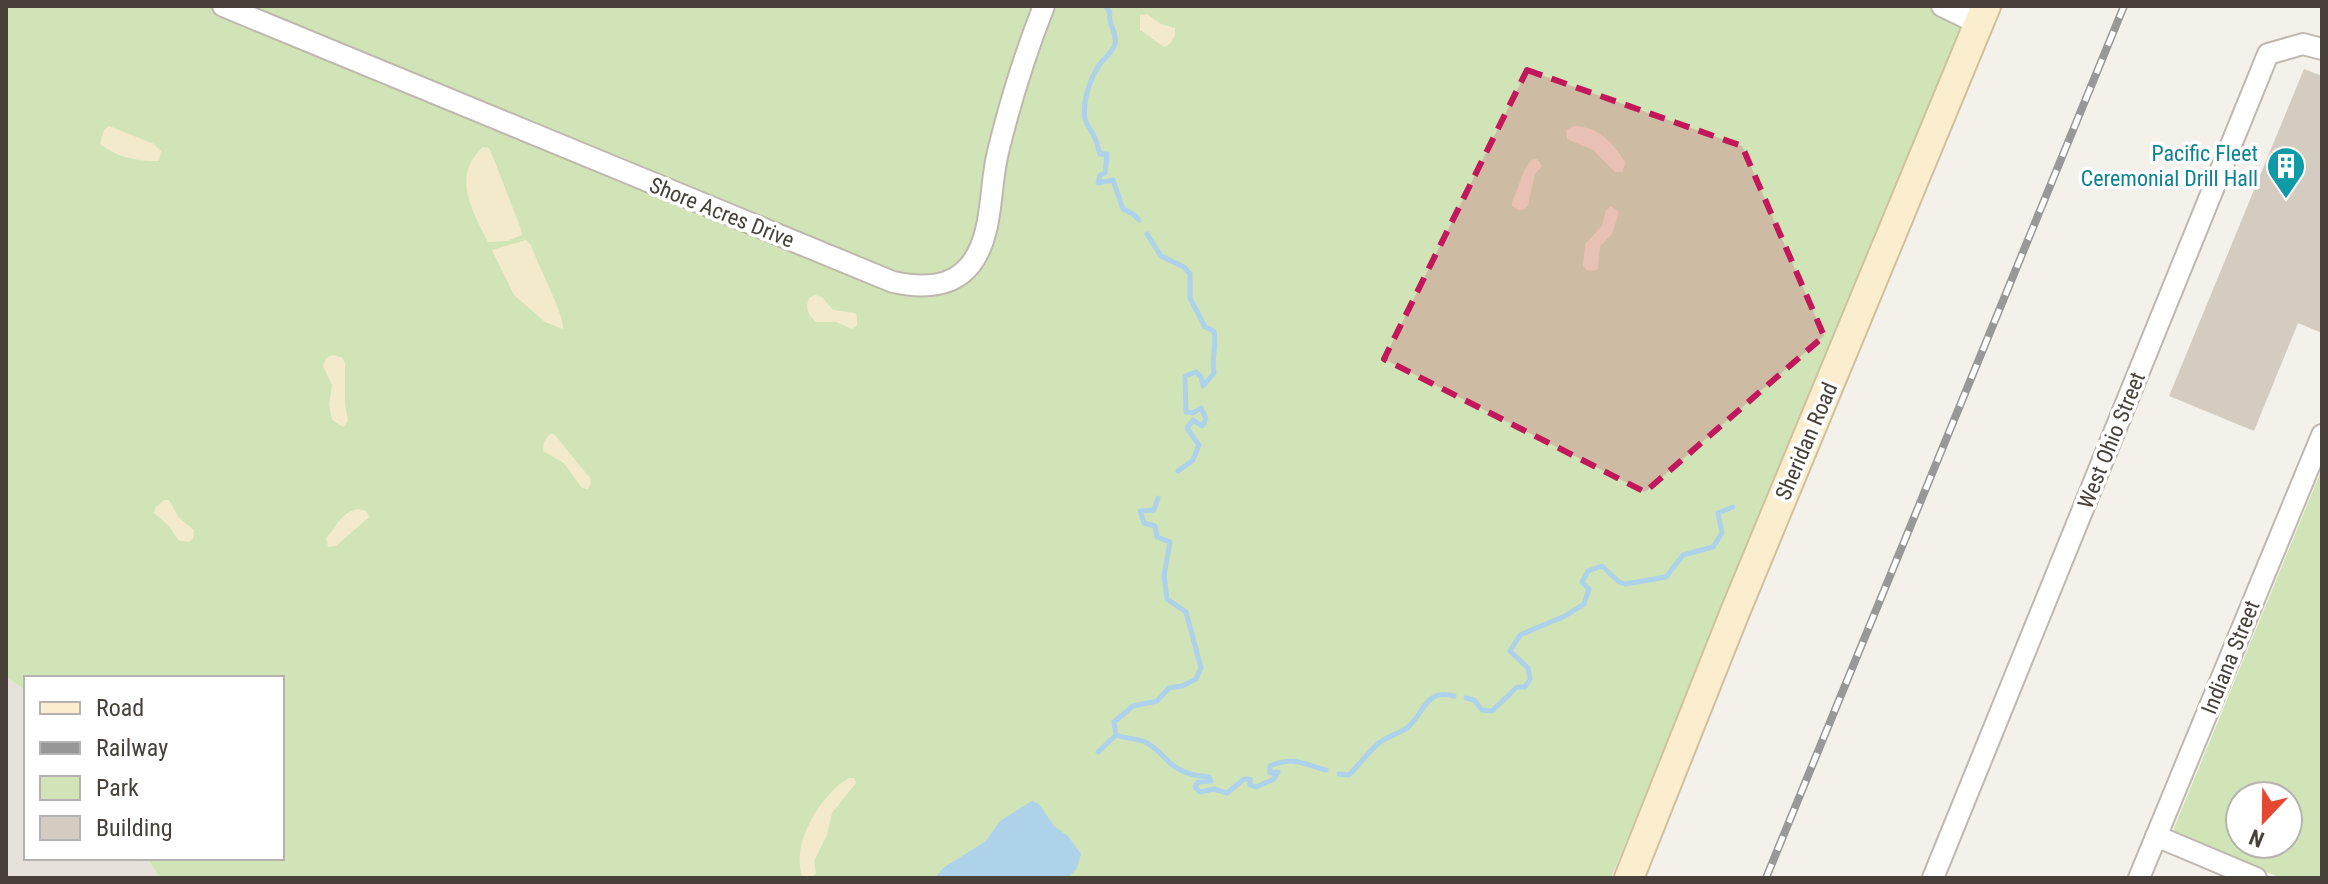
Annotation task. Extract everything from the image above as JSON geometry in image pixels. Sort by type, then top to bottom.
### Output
[{"type":"main road","name":"Sheridan Road","points":[[1629,878],[1735,612],[1982,15]]},
{"type":"street","name":"Shore Acres Drive","points":[[223,6],[893,282],[917,287],[956,278],[971,264],[983,240],[996,156],[1011,100],[1044,6]]},
{"type":"street","points":[[1942,6],[1982,15]]},
{"type":"street","name":"West Ohio Street","points":[[1933,878],[2268,54],[2303,44],[2322,49]]},
{"type":"street","name":"Indiana Street","points":[[2139,878],[2322,435]]},
{"type":"street","points":[[2156,836],[2256,878]]},
{"type":"highlighted area","points":[[1527,70],[1742,146],[1824,336],[1645,492],[1384,359]]},
{"type":"shaded area","points":[[6,676],[24,690],[24,860],[148,860],[160,878],[6,878]]},
{"type":"green space","points":[[6,6],[1972,6],[1611,878],[160,878],[148,860],[284,860],[284,676],[24,676],[24,690],[6,676]]},
{"type":"green space","points":[[2322,469],[2322,878],[2281,878],[2237,860],[2304,860],[2304,780],[2224,780],[2224,854],[2172,833]]},
{"type":"sand","points":[[1147,14],[1161,24],[1175,28],[1170,44],[1164,47],[1140,30],[1140,15]]},
{"type":"sand","points":[[109,126],[154,144],[161,151],[159,161],[128,158],[100,144],[104,130]]},
{"type":"sand","points":[[1574,126],[1591,129],[1610,142],[1625,162],[1623,172],[1615,172],[1593,150],[1567,139],[1566,130]]},
{"type":"sand","points":[[483,147],[491,152],[521,229],[522,235],[507,241],[488,242],[471,206],[466,181],[468,170]]},
{"type":"sand","points":[[1537,159],[1542,166],[1535,174],[1528,205],[1519,210],[1512,203],[1524,171],[1531,160]]},
{"type":"sand","points":[[1611,206],[1619,212],[1612,234],[1600,246],[1598,268],[1595,271],[1587,270],[1583,266],[1585,244],[1602,226],[1606,210]]},
{"type":"sand","points":[[526,240],[531,245],[555,302],[563,329],[545,322],[514,295],[492,250]]},
{"type":"sand","points":[[815,295],[822,297],[833,310],[855,313],[857,325],[852,329],[836,322],[816,322],[807,308],[809,298]]},
{"type":"sand","points":[[333,355],[343,358],[345,363],[348,421],[343,427],[332,420],[329,405],[332,385],[323,366],[326,358]]},
{"type":"sand","points":[[550,434],[554,434],[590,478],[588,489],[582,488],[564,463],[543,451],[544,442]]},
{"type":"sand","points":[[164,500],[169,500],[179,518],[194,530],[193,539],[189,542],[178,540],[169,526],[154,513]]},
{"type":"sand","points":[[358,509],[366,511],[369,517],[336,546],[328,547],[326,538],[340,520]]},
{"type":"sand","points":[[849,778],[854,778],[856,783],[832,813],[827,835],[814,861],[816,874],[803,878],[800,851],[810,822],[828,796]]},
{"type":"water","points":[[1032,801],[1039,804],[1054,826],[1068,836],[1081,854],[1077,868],[1068,878],[935,878],[943,868],[986,841],[1000,821]]},
{"type":"building","name":"Pacific Fleet Ceremonial Drill Hall","points":[[2304,69],[2322,76],[2322,333],[2298,323],[2254,431],[2169,396]]},
{"type":"waterway","points":[[1106,6],[1115,44],[1090,83],[1085,119],[1100,154],[1107,154],[1105,173],[1100,175],[1098,183],[1113,180],[1123,209],[1139,220]]},
{"type":"waterway","points":[[1147,234],[1161,256],[1184,267],[1190,274],[1190,298],[1205,327],[1214,331],[1215,336],[1214,373],[1203,386],[1196,372],[1185,376],[1186,412],[1193,413],[1201,408],[1206,419],[1202,426],[1193,420],[1187,428],[1199,445],[1193,460],[1178,471]]},
{"type":"waterway","points":[[1116,735],[1114,722],[1133,706],[1157,701],[1169,688],[1196,679],[1201,668],[1186,612],[1167,599],[1164,576],[1170,542],[1157,537],[1155,526],[1144,523],[1140,511],[1154,510],[1158,498]]},
{"type":"waterway","points":[[1466,698],[1474,700],[1482,710],[1492,711],[1517,687],[1525,687],[1530,679],[1528,668],[1510,651],[1520,635],[1565,616],[1584,604],[1589,589],[1582,582],[1588,571],[1602,566],[1625,584],[1666,577],[1683,555],[1713,547],[1722,533],[1718,513],[1733,507]]},
{"type":"waterway","points":[[1339,774],[1349,775],[1379,743],[1407,728],[1430,699],[1454,696]]},
{"type":"waterway","points":[[1116,735],[1143,741],[1181,770],[1209,777],[1211,781],[1198,782],[1195,787],[1200,792],[1214,789],[1227,793],[1244,779],[1250,779],[1250,785],[1256,787],[1274,779],[1278,772],[1270,773],[1270,766],[1285,762],[1298,762],[1326,770]]},
{"type":"waterway","points":[[1098,752],[1116,735]]},
{"type":"railway","points":[[1766,878],[2124,6]]},
{"type":"place","name":"Pacific Fleet Ceremonial Drill Hall","points":[[2286,200]]}]
